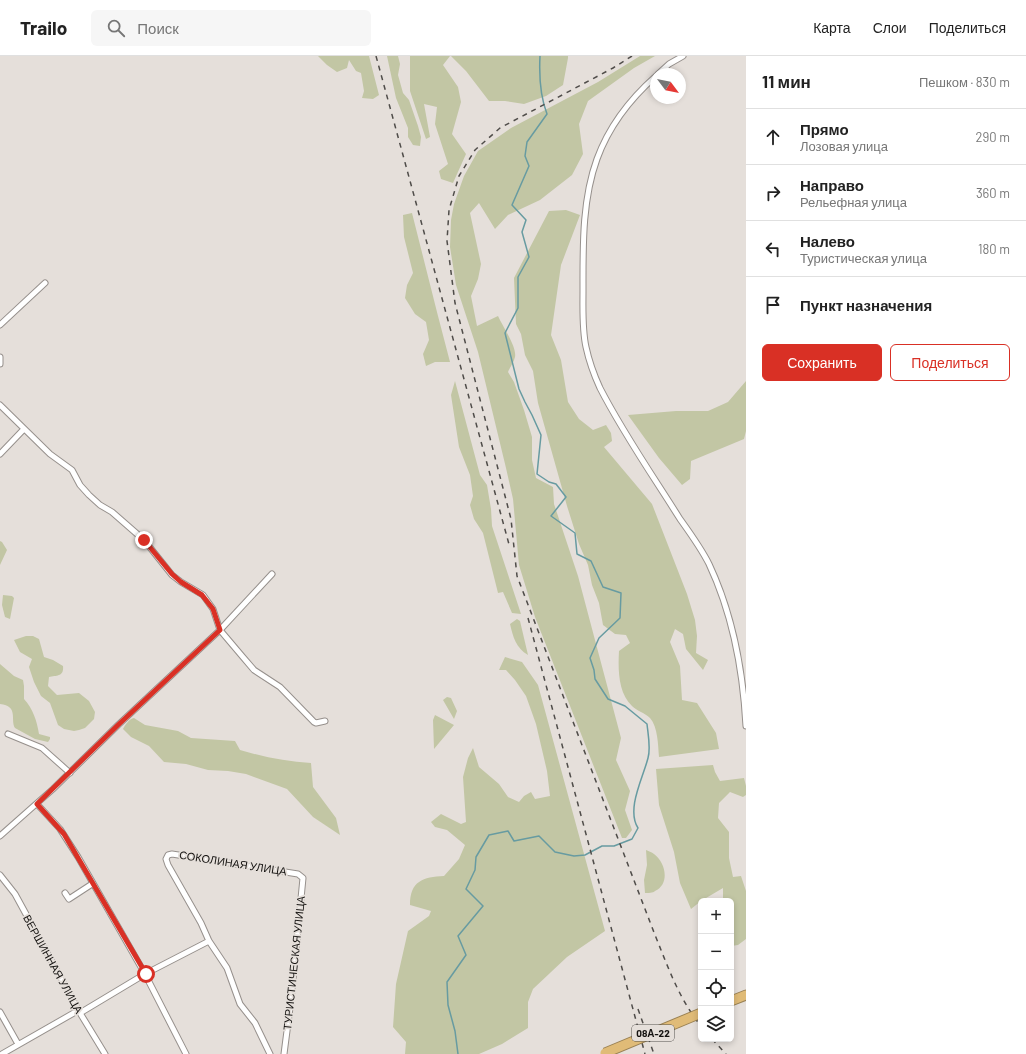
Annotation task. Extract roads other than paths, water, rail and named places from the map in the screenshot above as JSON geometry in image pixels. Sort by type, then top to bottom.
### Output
[{"type":"highway","points":[[734,1000],[746,995]]},
{"type":"highway","name":"08А-22","points":[[603,1054],[698,1014]]},
{"type":"street","points":[[665,68],[682,56]]},
{"type":"street","points":[[650,81],[638,92],[614,123],[597,160],[588,194],[583,249],[584,340],[590,364],[600,387],[620,424],[708,562],[725,602],[737,648],[744,696],[746,726]]},
{"type":"street","points":[[0,325],[45,283]]},
{"type":"street","points":[[0,357],[0,364]]},
{"type":"street","points":[[0,405],[50,454],[72,470],[80,485],[89,495],[100,505],[112,512],[144,540],[172,574],[181,582],[202,595],[213,609],[220,630],[254,670],[280,687],[314,722],[325,721]]},
{"type":"street","points":[[0,454],[24,429]]},
{"type":"street","points":[[0,836],[37,804],[129,714],[220,630],[272,574]]},
{"type":"street","points":[[8,734],[42,748],[70,773]]},
{"type":"street","points":[[37,804],[64,834],[146,974],[186,1054]]},
{"type":"street","name":"СОКОЛИНАЯ УЛИЦА","points":[[209,941],[201,923],[168,865],[166,859],[168,854],[298,874]]},
{"type":"street","name":"ТУРИСТИЧЕСКАЯ УЛИЦА","points":[[284,1054],[303,884],[303,878],[298,874]]},
{"type":"street","name":"ВЕРШИННАЯ УЛИЦА","points":[[0,875],[15,894],[105,1054]]},
{"type":"street","points":[[65,893],[69,899],[92,884]]},
{"type":"street","points":[[2,1054],[146,974],[209,941],[227,968],[240,1004],[255,1023],[270,1054]]},
{"type":"street","points":[[0,1012],[18,1044]]},
{"type":"waterway","points":[[458,1054],[455,1031],[448,1005],[447,982],[466,955],[458,936],[483,906],[466,889],[475,870],[476,857],[489,835],[508,831],[514,841],[539,836],[555,852],[574,856],[585,855],[602,846],[614,846],[632,839],[638,828],[634,812],[635,803],[649,750],[647,724],[625,706],[608,699],[595,679],[590,658],[599,638],[620,618],[621,593],[603,587],[591,561],[577,554],[575,533],[551,516],[566,497],[556,484],[549,482],[537,474],[541,435],[519,389],[505,333],[518,308],[518,277],[529,257],[522,232],[526,220],[512,205],[529,166],[525,156],[527,142],[547,114],[540,86],[540,56]]},
{"type":"railway","points":[[376,56],[510,548]]},
{"type":"railway","points":[[632,56],[613,68],[500,128],[475,150],[459,176],[449,210],[447,241],[455,303],[511,519],[517,576],[655,935],[680,994],[698,1022]]},
{"type":"railway","points":[[528,618],[645,1054]]},
{"type":"railway","points":[[638,1009],[654,1054]]},
{"type":"railway","points":[[715,1042],[726,1054]]}]
